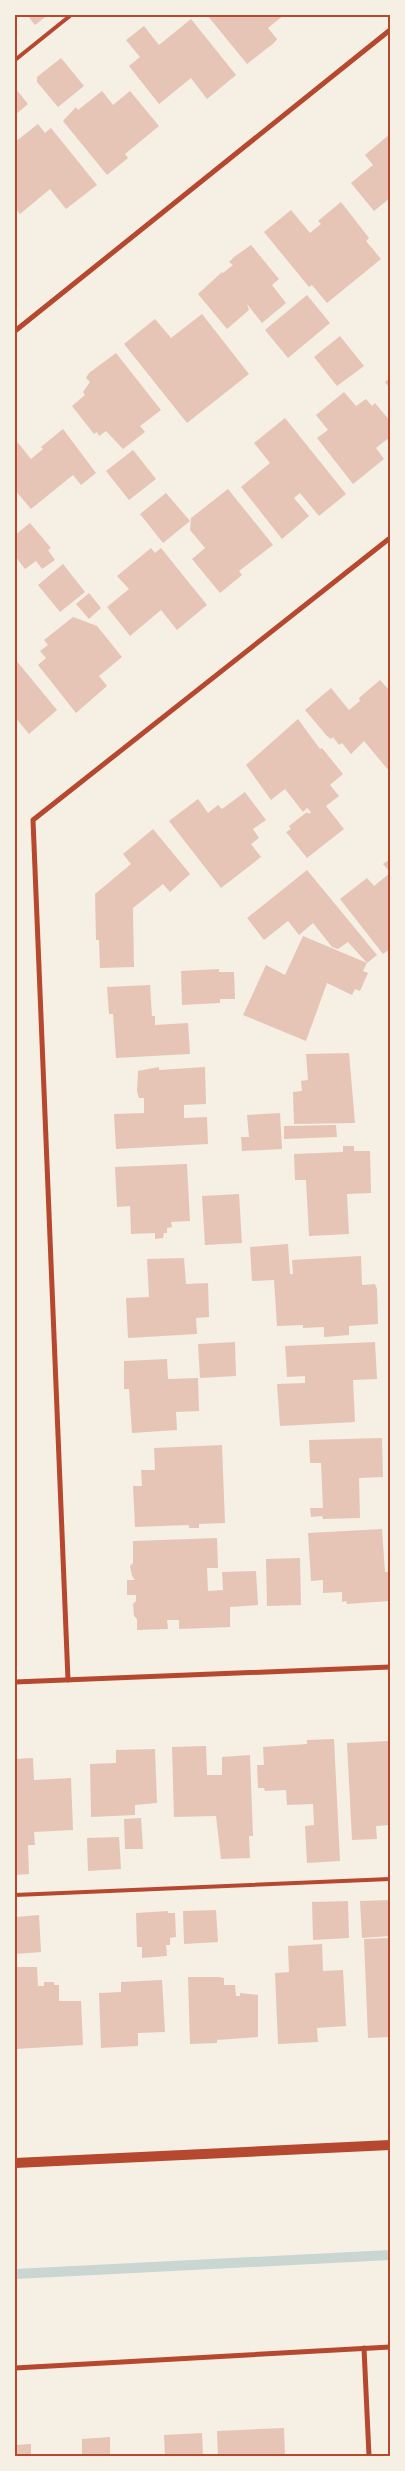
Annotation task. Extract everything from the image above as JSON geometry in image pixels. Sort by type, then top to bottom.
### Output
[{"type":"main road","points":[[15,2163],[390,2146]]},
{"type":"street","points":[[15,331],[390,30]]},
{"type":"street","points":[[68,1680],[33,820],[390,538]]},
{"type":"street","points":[[15,1682],[390,1667]]},
{"type":"street","points":[[15,2368],[390,2347]]},
{"type":"street","points":[[364,2348],[369,2456]]},
{"type":"lane","points":[[15,60],[71,15]]},
{"type":"lane","points":[[15,1895],[390,1879]]},
{"type":"building","points":[[27,15],[48,15],[35,25]]},
{"type":"building","points":[[207,15],[284,15],[268,28],[277,39],[274,43],[247,64]]},
{"type":"building","points":[[191,19],[236,75],[207,99],[191,78],[159,104],[129,66],[140,57],[126,40],[144,26],[159,45]]},
{"type":"building","points":[[61,58],[84,86],[58,107],[37,82],[37,77]]},
{"type":"building","points":[[15,90],[28,104],[15,115]]},
{"type":"building","points":[[102,91],[113,105],[130,91],[159,126],[125,154],[128,158],[107,175],[63,121],[76,107],[78,110]]},
{"type":"building","points":[[38,124],[45,133],[51,128],[97,185],[66,209],[50,189],[20,214],[15,208],[15,142]]},
{"type":"building","points":[[390,134],[390,198],[374,211],[351,183],[373,165],[365,155]]},
{"type":"building","points":[[341,202],[369,238],[366,241],[381,259],[327,303],[312,285],[309,287],[264,232],[291,210],[310,233],[321,224],[318,221]]},
{"type":"building","points":[[251,245],[279,279],[272,285],[286,303],[262,323],[247,304],[249,310],[227,329],[198,294],[222,272],[233,265],[229,262],[234,257]]},
{"type":"building","points":[[307,295],[330,323],[288,358],[265,330]]},
{"type":"building","points":[[202,314],[249,374],[187,423],[124,344],[155,319],[171,338]]},
{"type":"building","points":[[340,336],[364,366],[337,386],[314,357]]},
{"type":"building","points":[[116,353],[161,410],[140,426],[145,432],[123,449],[106,431],[99,436],[97,432],[94,434],[72,406],[85,395],[83,392],[90,382],[86,378],[89,373]]},
{"type":"building","points":[[390,378],[390,389],[385,382]]},
{"type":"building","points":[[344,392],[356,406],[366,399],[372,406],[375,403],[390,421],[390,437],[376,448],[384,459],[353,484],[317,438],[328,430],[316,415]]},
{"type":"building","points":[[285,418],[346,494],[319,516],[300,493],[294,498],[309,516],[282,539],[241,487],[270,463],[254,443]]},
{"type":"building","points":[[63,429],[96,473],[81,485],[73,475],[31,509],[15,490],[15,439],[31,459],[43,449],[41,447]]},
{"type":"building","points":[[133,450],[156,479],[129,500],[106,471]]},
{"type":"building","points":[[228,489],[273,545],[239,571],[242,575],[220,593],[192,559],[205,548],[190,530],[191,518]]},
{"type":"building","points":[[166,493],[190,521],[163,543],[140,514]]},
{"type":"building","points":[[30,523],[51,548],[48,550],[55,560],[42,569],[36,561],[25,569],[15,556],[15,535]]},
{"type":"building","points":[[151,548],[155,553],[161,548],[207,605],[177,630],[161,610],[130,636],[107,607],[129,589],[117,576]]},
{"type":"building","points":[[63,564],[85,592],[60,612],[38,585]]},
{"type":"building","points":[[89,593],[101,608],[89,619],[76,604]]},
{"type":"building","points":[[73,617],[97,626],[122,657],[99,676],[107,686],[76,713],[38,665],[46,658],[40,651],[48,645],[44,640]]},
{"type":"building","points":[[15,659],[57,710],[29,734],[15,717]]},
{"type":"building","points":[[380,680],[390,691],[390,772],[364,741],[351,754],[342,743],[339,745],[333,737],[331,739],[327,736],[305,710],[331,688],[349,710],[360,701],[359,698]]},
{"type":"building","points":[[298,719],[320,749],[322,748],[343,774],[330,785],[339,796],[326,806],[344,829],[307,858],[286,832],[291,829],[289,826],[307,812],[309,814],[311,812],[307,808],[303,812],[285,789],[271,800],[246,765]]},
{"type":"building","points":[[245,792],[266,820],[253,829],[259,838],[251,844],[261,857],[221,888],[169,821],[198,799],[208,813],[218,805],[222,809]]},
{"type":"building","points":[[153,829],[190,874],[170,892],[163,884],[133,908],[134,967],[100,968],[99,940],[96,940],[95,894],[131,864],[123,854]]},
{"type":"building","points":[[390,859],[390,872],[383,864]]},
{"type":"building","points":[[307,870],[377,955],[367,963],[348,942],[338,949],[332,947],[313,923],[299,935],[288,921],[264,940],[247,918]]},
{"type":"building","points":[[390,873],[390,949],[383,954],[340,899],[367,878],[374,886]]},
{"type":"building","points":[[303,936],[367,963],[363,971],[368,973],[360,991],[355,989],[352,995],[327,983],[306,1041],[243,1015],[266,965],[285,975]]},
{"type":"building","points":[[219,969],[219,972],[234,972],[235,999],[220,999],[220,1003],[182,1005],[181,971]]},
{"type":"building","points":[[150,985],[152,1016],[155,1016],[155,1025],[188,1023],[190,1054],[116,1058],[113,1014],[109,1014],[107,987]]},
{"type":"building","points":[[349,1053],[355,1123],[294,1124],[293,1092],[302,1091],[301,1081],[308,1080],[306,1054]]},
{"type":"building","points":[[159,1067],[159,1070],[205,1067],[206,1104],[184,1105],[184,1118],[207,1117],[208,1144],[116,1149],[114,1114],[144,1113],[144,1098],[139,1098],[137,1091],[138,1071]]},
{"type":"building","points":[[280,1113],[282,1149],[242,1151],[241,1137],[249,1137],[247,1115]]},
{"type":"building","points":[[336,1125],[337,1137],[284,1139],[284,1126]]},
{"type":"building","points":[[343,1146],[354,1146],[354,1151],[370,1151],[371,1193],[347,1194],[349,1234],[309,1236],[306,1180],[295,1180],[294,1154],[343,1152]]},
{"type":"building","points":[[187,1164],[190,1221],[171,1222],[172,1227],[167,1228],[167,1233],[164,1233],[163,1238],[155,1239],[155,1233],[131,1234],[130,1206],[117,1207],[115,1167]]},
{"type":"building","points":[[239,1194],[242,1243],[205,1245],[202,1196]]},
{"type":"building","points":[[288,1244],[290,1274],[293,1274],[292,1260],[361,1256],[362,1285],[375,1284],[377,1289],[378,1324],[349,1326],[349,1335],[324,1337],[324,1327],[303,1328],[303,1325],[277,1326],[274,1280],[252,1281],[250,1247]]},
{"type":"building","points":[[184,1258],[186,1284],[208,1283],[209,1317],[196,1318],[197,1334],[128,1338],[126,1298],[149,1297],[147,1259]]},
{"type":"building","points":[[235,1342],[236,1376],[200,1378],[198,1344]]},
{"type":"building","points":[[375,1342],[377,1379],[353,1380],[355,1422],[280,1426],[277,1384],[305,1383],[305,1376],[287,1377],[285,1346]]},
{"type":"building","points":[[167,1359],[168,1379],[198,1378],[199,1411],[176,1412],[177,1430],[132,1433],[129,1389],[124,1389],[124,1361]]},
{"type":"building","points":[[382,1438],[383,1477],[359,1478],[360,1518],[323,1519],[322,1516],[311,1517],[310,1508],[323,1508],[321,1463],[310,1463],[309,1440]]},
{"type":"building","points":[[222,1445],[225,1523],[199,1524],[199,1528],[189,1528],[189,1525],[135,1527],[133,1486],[142,1486],[141,1470],[155,1470],[154,1448]]},
{"type":"building","points":[[382,1529],[385,1572],[389,1572],[390,1601],[347,1604],[346,1601],[342,1602],[342,1592],[323,1593],[323,1580],[311,1581],[308,1533]]},
{"type":"building","points":[[217,1538],[218,1568],[207,1568],[208,1591],[223,1590],[222,1572],[256,1571],[258,1605],[230,1607],[230,1627],[179,1629],[179,1620],[167,1620],[168,1629],[137,1630],[137,1619],[134,1616],[133,1604],[136,1601],[136,1595],[127,1595],[127,1580],[135,1580],[130,1566],[133,1563],[133,1541]]},
{"type":"building","points":[[300,1558],[301,1605],[267,1606],[266,1559]]},
{"type":"building","points":[[334,1739],[340,1861],[307,1863],[305,1826],[314,1825],[313,1804],[287,1805],[286,1790],[265,1791],[264,1788],[258,1788],[257,1765],[264,1765],[263,1747],[307,1744],[307,1740]]},
{"type":"building","points":[[388,1741],[390,1825],[376,1826],[377,1839],[352,1840],[347,1743]]},
{"type":"building","points":[[206,1746],[207,1775],[222,1775],[222,1757],[250,1755],[253,1836],[249,1836],[250,1858],[221,1859],[216,1816],[174,1817],[172,1747]]},
{"type":"building","points":[[155,1749],[157,1803],[135,1805],[135,1815],[91,1817],[90,1764],[116,1763],[116,1750]]},
{"type":"building","points":[[33,1758],[34,1780],[71,1778],[73,1830],[34,1832],[35,1845],[28,1845],[29,1874],[15,1875],[15,1759]]},
{"type":"building","points":[[141,1818],[143,1849],[125,1849],[124,1819]]},
{"type":"building","points":[[119,1837],[121,1869],[88,1871],[87,1838]]},
{"type":"building","points":[[390,1900],[390,1936],[362,1938],[360,1901]]},
{"type":"building","points":[[348,1901],[349,1938],[313,1940],[312,1902]]},
{"type":"building","points":[[216,1910],[218,1942],[184,1944],[183,1911]]},
{"type":"building","points":[[168,1911],[168,1913],[175,1913],[176,1937],[170,1938],[170,1945],[166,1945],[167,1956],[142,1958],[142,1947],[137,1947],[136,1913]]},
{"type":"building","points":[[39,1915],[41,1952],[15,1954],[15,1917]]},
{"type":"building","points":[[390,1938],[390,2037],[368,2038],[364,1939]]},
{"type":"building","points":[[322,1944],[323,1971],[343,1970],[346,2026],[317,2028],[318,2042],[278,2044],[275,1973],[289,1972],[288,1946]]},
{"type":"building","points":[[15,1967],[37,1967],[38,1986],[44,1986],[44,1982],[54,1982],[54,1985],[59,1985],[59,2001],[81,2001],[83,2045],[15,2049]]},
{"type":"building","points":[[188,1977],[224,1978],[224,1985],[235,1985],[236,1996],[240,1996],[240,1993],[258,1995],[258,2037],[217,2040],[217,2043],[190,2044]]},
{"type":"building","points":[[162,1980],[165,2032],[138,2033],[138,2046],[101,2048],[99,1993],[121,1992],[121,1982]]},
{"type":"building","points":[[284,2428],[285,2456],[218,2456],[217,2431]]},
{"type":"building","points":[[202,2433],[203,2456],[165,2456],[164,2435]]},
{"type":"building","points":[[110,2437],[110,2456],[82,2456],[82,2439]]},
{"type":"building","points":[[31,2444],[31,2456],[15,2456],[15,2445]]},
{"type":"waterway","points":[[15,2274],[390,2255]]}]
